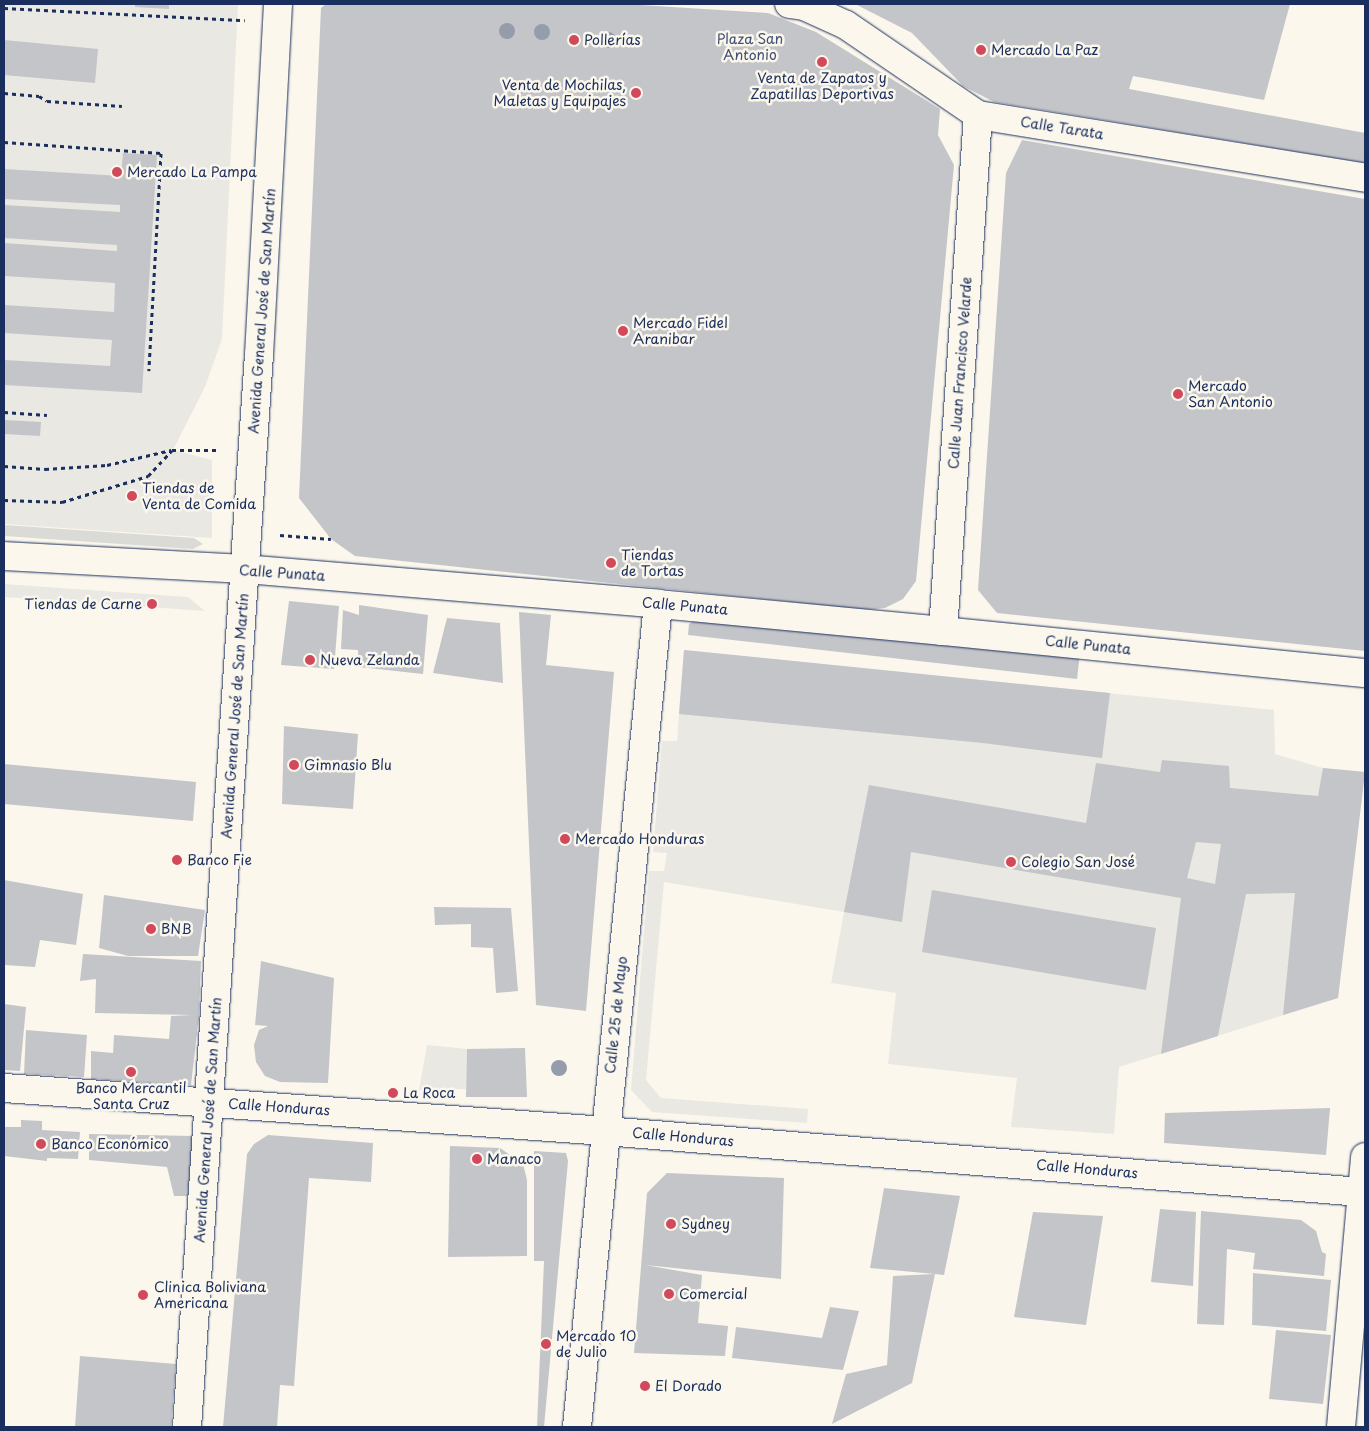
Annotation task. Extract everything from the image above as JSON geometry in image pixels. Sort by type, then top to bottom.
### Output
[{"type":"main road","name":"Calle Tarata","points":[[789,4],[804,6],[846,25],[978,115],[1365,178]]},
{"type":"main road","name":"Avenida General José de San Martín","points":[[187,1427],[248,533],[278,13]]},
{"type":"main road","name":"Calle Juan Francisco Velarde","points":[[943,631],[978,115]]},
{"type":"main road","name":"Calle Punata","points":[[4,556],[245,570],[658,604],[1365,673]]},
{"type":"main road","name":"Calle 25 de Mayo","points":[[577,1427],[658,604]]},
{"type":"main road","name":"Calle Honduras","points":[[4,1088],[605,1130],[1362,1192]]},
{"type":"main road","points":[[1341,1427],[1365,1157]]},
{"type":"path","points":[[4,8],[278,13]]},
{"type":"path","points":[[4,93],[39,96],[46,101],[122,106]]},
{"type":"path","points":[[4,142],[161,153],[149,371]]},
{"type":"path","points":[[4,412],[47,415]]},
{"type":"path","points":[[4,500],[62,502],[148,476],[172,450]]},
{"type":"path","points":[[4,466],[45,469],[107,465],[172,450],[253,450]]},
{"type":"path","points":[[248,533],[331,539]]},
{"type":"shaded area","name":"Mercado La Pampa","points":[[4,4],[238,4],[222,339],[205,387],[173,450],[212,460],[212,538],[4,524]]},
{"type":"shaded area","points":[[4,525],[194,538],[203,544],[193,549],[4,536]]},
{"type":"shaded area","name":"Tiendas de Carne","points":[[4,584],[188,597],[205,611],[4,597]]},
{"type":"shaded area","name":"Colegio San José","points":[[684,650],[1274,710],[1275,754],[1323,768],[1365,772],[1338,998],[1119,1067],[1114,1134],[1011,1127],[1017,1078],[888,1064],[896,993],[831,983],[844,912],[664,882],[646,1080],[661,1098],[808,1109],[807,1123],[652,1112],[631,1090],[649,871],[664,871],[667,853],[653,852],[662,741],[677,741]]},
{"type":"shaded area","points":[[427,1045],[467,1049],[466,1089],[419,1090]]},
{"type":"building","points":[[135,4],[169,4],[169,9],[135,7]]},
{"type":"building","name":"Mercado Fidel Aranibar","points":[[326,4],[624,4],[768,13],[816,32],[940,109],[938,135],[954,165],[916,581],[903,599],[885,608],[866,610],[355,556],[331,539],[299,498],[321,8]]},
{"type":"building","points":[[855,4],[1290,4],[1264,100],[1133,76],[1129,89],[1365,133],[1365,163],[994,102],[963,86],[912,33]]},
{"type":"building","points":[[4,40],[98,49],[95,83],[4,75]]},
{"type":"building","name":"Mercado San Antonio","points":[[1022,140],[1365,199],[1365,651],[997,613],[978,590],[1006,173]]},
{"type":"building","points":[[123,153],[157,155],[142,393],[4,385],[4,360],[110,366],[112,340],[4,333],[4,305],[114,312],[115,283],[4,276],[4,243],[117,251],[117,245],[4,238],[4,205],[120,212],[120,205],[4,199],[4,169],[121,176]]},
{"type":"building","points":[[4,420],[41,422],[40,436],[4,434]]},
{"type":"building","points":[[289,601],[339,606],[334,669],[281,665]]},
{"type":"building","points":[[359,605],[428,615],[423,674],[359,667],[358,650],[341,649],[343,610],[359,615]]},
{"type":"building","name":"Mercado Honduras","points":[[519,612],[551,615],[546,665],[614,672],[586,1011],[536,1005]]},
{"type":"building","points":[[447,618],[500,623],[503,683],[433,673]]},
{"type":"building","points":[[698,618],[1080,653],[1077,679],[688,635],[689,624]]},
{"type":"building","points":[[684,650],[1110,693],[1102,758],[983,743],[679,714]]},
{"type":"building","points":[[284,726],[358,734],[353,809],[282,804]]},
{"type":"building","points":[[1162,760],[1229,766],[1230,788],[1318,796],[1323,768],[1365,772],[1338,998],[1283,1015],[1295,893],[1246,894],[1218,1036],[1161,1054],[1181,898],[911,852],[902,922],[844,912],[869,785],[1086,823],[1096,763],[1160,772]],"holes":[[[1196,842],[1221,844],[1215,884],[1187,878]]]},
{"type":"building","points":[[4,764],[196,782],[193,821],[4,804]]},
{"type":"building","points":[[4,880],[83,894],[76,945],[40,940],[35,967],[4,965]]},
{"type":"building","points":[[932,890],[1156,928],[1146,990],[922,952]]},
{"type":"building","name":"BNB","points":[[104,895],[205,910],[198,956],[128,956],[99,948]]},
{"type":"building","points":[[434,907],[511,908],[518,991],[496,993],[493,948],[471,947],[471,924],[435,925]]},
{"type":"building","points":[[83,954],[201,961],[199,1016],[191,1085],[91,1079],[91,1051],[113,1053],[114,1035],[169,1039],[171,1016],[192,1015],[95,1013],[96,979],[80,981]]},
{"type":"building","points":[[261,961],[334,978],[328,1083],[280,1082],[265,1076],[256,1062],[254,1045],[259,1030],[268,1026],[255,1025]]},
{"type":"building","points":[[4,1004],[26,1007],[20,1071],[4,1070]]},
{"type":"building","points":[[26,1030],[87,1035],[84,1077],[24,1074]]},
{"type":"building","points":[[525,1048],[527,1097],[466,1097],[467,1049]]},
{"type":"building","points":[[1330,1108],[1326,1155],[1164,1143],[1165,1113]]},
{"type":"building","name":"Banco Económico","points":[[21,1120],[42,1121],[42,1130],[80,1132],[78,1159],[47,1158],[47,1161],[4,1156],[4,1127],[21,1127]]},
{"type":"building","points":[[89,1134],[193,1136],[188,1196],[174,1196],[167,1167],[89,1160]]},
{"type":"building","points":[[268,1135],[373,1143],[371,1182],[309,1178],[294,1386],[280,1385],[277,1427],[223,1427],[247,1154],[254,1144]]},
{"type":"building","points":[[450,1146],[500,1148],[523,1164],[527,1180],[527,1256],[448,1257]]},
{"type":"building","name":"Mercado 10 de Julio","points":[[534,1151],[566,1153],[568,1161],[544,1427],[537,1427],[544,1261],[534,1261]]},
{"type":"building","points":[[667,1173],[784,1178],[781,1279],[645,1265],[702,1275],[698,1323],[728,1326],[725,1356],[634,1353],[647,1193]]},
{"type":"building","points":[[884,1188],[960,1196],[944,1275],[870,1268]]},
{"type":"building","points":[[1160,1209],[1196,1212],[1193,1286],[1151,1282]]},
{"type":"building","points":[[1201,1211],[1301,1220],[1316,1231],[1322,1252],[1326,1254],[1324,1276],[1253,1269],[1255,1253],[1227,1249],[1224,1325],[1197,1324]]},
{"type":"building","points":[[1033,1212],[1103,1216],[1086,1325],[1014,1317]]},
{"type":"building","points":[[1253,1273],[1331,1280],[1326,1331],[1252,1325]]},
{"type":"building","points":[[935,1274],[912,1383],[832,1424],[846,1374],[887,1365],[893,1276]]},
{"type":"building","points":[[830,1307],[859,1311],[843,1370],[732,1358],[736,1327],[822,1338]]},
{"type":"building","points":[[1276,1330],[1331,1335],[1323,1404],[1269,1399]]},
{"type":"building","points":[[80,1356],[176,1364],[171,1427],[75,1427]]},
{"type":"place","name":"Pollerías","points":[[574,40]]},
{"type":"place","name":"Mercado La Paz","points":[[981,50]]},
{"type":"place","name":"Venta de Zapatos y Zapatillas Deportivas","points":[[822,62]]},
{"type":"place","name":"Venta de Mochilas, Maletas y Equipajes","points":[[636,93]]},
{"type":"place","name":"Mercado La Pampa","points":[[117,172]]},
{"type":"place","name":"Mercado Fidel Aranibar","points":[[623,331]]},
{"type":"place","name":"Mercado San Antonio","points":[[1178,394]]},
{"type":"place","name":"Tiendas de Venta de Comida","points":[[132,496]]},
{"type":"place","name":"Tiendas de Tortas","points":[[611,563]]},
{"type":"place","name":"Tiendas de Carne","points":[[152,604]]},
{"type":"place","name":"Nueva Zelanda","points":[[310,660]]},
{"type":"place","name":"Gimnasio Blu","points":[[294,765]]},
{"type":"place","name":"Mercado Honduras","points":[[565,839]]},
{"type":"place","name":"Banco Fie","points":[[177,860]]},
{"type":"place","name":"Colegio San José","points":[[1011,862]]},
{"type":"place","name":"BNB","points":[[151,929]]},
{"type":"place","name":"Banco Mercantil Santa Cruz","points":[[131,1072]]},
{"type":"place","name":"La Roca","points":[[393,1093]]},
{"type":"place","name":"Banco Económico","points":[[41,1144]]},
{"type":"place","name":"Manaco","points":[[477,1159]]},
{"type":"place","name":"Sydney","points":[[671,1224]]},
{"type":"place","name":"Comercial","points":[[669,1294]]},
{"type":"place","name":"Clinica Boliviana Americana","points":[[143,1295]]},
{"type":"place","name":"Mercado 10 de Julio","points":[[546,1344]]},
{"type":"place","name":"El Dorado","points":[[645,1386]]},
{"type":"park label","name":"Plaza San Antonio","points":[[750,48]]}]
